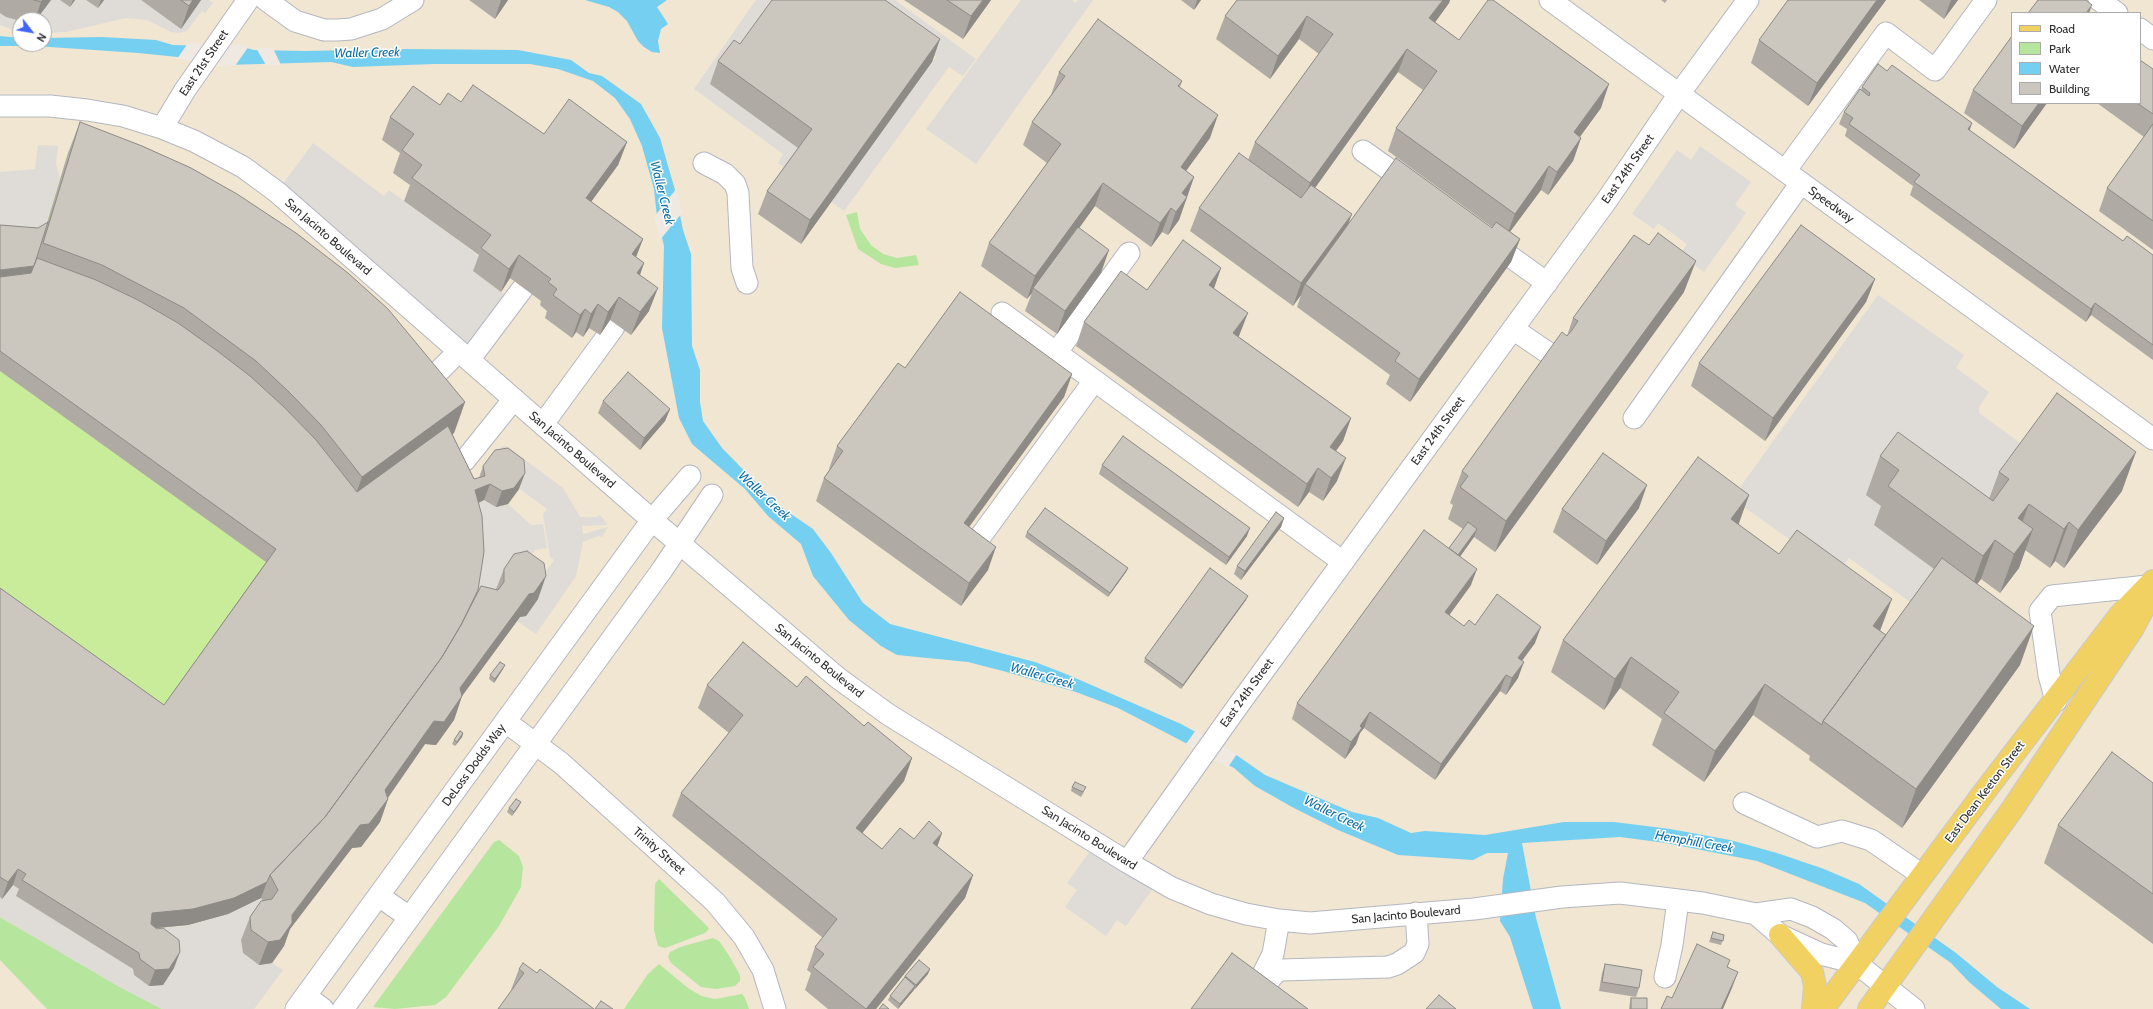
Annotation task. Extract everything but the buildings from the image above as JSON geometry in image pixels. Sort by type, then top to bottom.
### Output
[{"type":"main road","name":"East Dean Keeton Street","points":[[1823,1009],[1922,875],[2056,701],[2120,614],[2151,586]]},
{"type":"main road","points":[[1869,1009],[2013,808],[2133,628],[2151,586]]},
{"type":"main road","points":[[1780,935],[1812,972],[1815,986],[1813,1009]]},
{"type":"street","name":"East 21st Street","points":[[162,128],[221,36],[248,0]]},
{"type":"street","points":[[266,0],[295,21],[324,30],[337,30],[351,29],[382,19],[413,0]]},
{"type":"street","name":"Speedway","points":[[1550,0],[2153,439]]},
{"type":"street","name":"East 24th Street","points":[[1127,862],[1228,719],[1547,283],[1679,94],[1748,0]]},
{"type":"street","points":[[1634,418],[1886,34],[1935,70],[1986,0]]},
{"type":"street","points":[[2099,0],[2116,12]]},
{"type":"street","points":[[2141,30],[2153,39]]},
{"type":"street","name":"San Jacinto Boulevard","points":[[0,106],[17,105],[87,110],[123,116],[162,128],[225,157],[258,177],[652,520],[826,668],[890,715],[1127,862],[1172,888],[1211,904],[1246,914],[1279,920],[1317,922],[1474,909],[1562,897],[1620,893],[1703,903],[1756,914],[1791,909],[1812,917],[1833,929],[1847,941],[1856,963]]},
{"type":"street","points":[[1363,151],[1427,197]]},
{"type":"street","points":[[704,163],[725,174],[735,184],[738,193],[742,268],[747,283]]},
{"type":"street","points":[[1474,231],[1547,283]]},
{"type":"street","points":[[1056,353],[1129,252]]},
{"type":"street","points":[[420,391],[464,355],[523,288]]},
{"type":"street","points":[[1002,313],[1343,562]]},
{"type":"street","points":[[543,424],[614,327]]},
{"type":"street","points":[[1513,329],[1560,362]]},
{"type":"street","points":[[967,555],[1094,381]]},
{"type":"street","points":[[455,468],[465,460],[514,399]]},
{"type":"street","name":"DeLoss Dodds Way","points":[[301,1002],[652,520],[690,476]]},
{"type":"street","points":[[343,1009],[680,544],[712,495]]},
{"type":"street","points":[[2056,701],[2049,675],[2040,611],[2052,596],[2151,586]]},
{"type":"street","name":"Trinity Street","points":[[506,722],[560,763],[715,902],[744,937],[759,963],[775,1009]]},
{"type":"street","points":[[1744,803],[1817,837],[1842,831],[1871,840],[1922,875]]},
{"type":"street","points":[[379,896],[409,917]]},
{"type":"street","points":[[1665,977],[1672,945],[1678,900]]},
{"type":"street","points":[[1279,920],[1273,954],[1248,1005],[1274,974],[1288,969],[1388,967],[1397,964],[1414,953],[1418,944],[1416,913]]},
{"type":"street","name":"San Jacinto Boulevard","points":[[1756,914],[1780,935],[1821,954],[1856,963],[1886,985],[1914,1009]]},
{"type":"street","points":[[301,1002],[323,1009]]},
{"type":"shaded area","points":[[0,0],[2153,0],[2153,1009],[0,1009]]},
{"type":"shaded area","points":[[51,0],[60,0],[70,7],[75,0],[86,0],[98,8],[104,0],[141,0],[181,29],[201,0],[209,0],[213,3],[205,13],[202,11],[187,31],[179,33],[171,32],[147,20],[126,18],[66,32],[52,33],[52,12],[42,12]]},
{"type":"shaded area","points":[[756,0],[780,0],[803,152],[840,189],[936,57],[858,0],[895,0],[976,59],[963,76],[949,67],[844,211],[778,163],[783,154],[694,89]]},
{"type":"shaded area","points":[[1021,0],[1072,0],[1076,3],[1078,0],[1093,0],[976,164],[926,129]]},
{"type":"shaded area","points":[[0,13],[12,18],[12,30],[0,25]]},
{"type":"shaded area","points":[[313,143],[384,196],[389,190],[482,258],[473,271],[513,301],[469,360],[277,192]]},
{"type":"shaded area","points":[[38,145],[58,146],[56,164],[60,178],[40,245],[0,249],[0,172],[35,169]]},
{"type":"shaded area","points":[[1700,146],[1751,182],[1735,205],[1746,213],[1704,272],[1680,255],[1687,244],[1658,223],[1654,229],[1632,214],[1677,150],[1691,160]]},
{"type":"shaded area","points":[[1878,295],[1964,355],[1956,368],[1989,392],[1979,407],[1979,413],[2030,450],[1985,511],[1866,494],[1885,509],[1969,595],[1917,607],[1849,558],[1840,569],[1802,548],[1734,500],[1740,494],[1741,486]]},
{"type":"shaded area","points":[[503,446],[508,447],[563,488],[580,517],[597,517],[600,515],[608,525],[582,526],[583,534],[608,527],[602,537],[599,536],[583,542],[576,576],[536,634],[517,621],[535,586],[554,560],[550,557],[543,514],[547,509],[489,466]]},
{"type":"shaded area","points":[[484,500],[496,507],[508,504],[531,525],[543,524],[547,548],[535,550],[518,574],[472,609],[470,506]]},
{"type":"shaded area","points":[[1096,843],[1159,880],[1126,926],[1117,920],[1106,936],[1065,907],[1077,890],[1067,883]]},
{"type":"shaded area","points":[[13,885],[133,969],[134,975],[150,986],[163,985],[147,929],[186,926],[228,914],[261,898],[270,914],[241,940],[243,953],[259,965],[272,963],[283,970],[254,1009],[162,1009],[118,986],[0,917],[0,897],[2,898]]},
{"type":"green space","points":[[68,153],[131,177],[454,433],[442,442],[468,495],[519,489],[508,504],[496,507],[261,898],[228,914],[188,925],[147,929],[0,855],[0,292],[31,274]]},
{"type":"green space","points":[[857,212],[860,229],[871,245],[883,254],[897,258],[916,255],[919,265],[895,268],[881,264],[858,249],[846,215]]},
{"type":"green space","points":[[499,840],[519,856],[523,867],[521,887],[499,926],[446,997],[435,1005],[395,1009],[373,1007],[494,842]]},
{"type":"green space","points":[[659,879],[707,926],[709,929],[705,933],[665,948],[658,946],[654,930],[655,884]]},
{"type":"green space","points":[[0,917],[118,986],[162,1009],[47,1009],[0,960]]},
{"type":"green space","points":[[713,938],[719,941],[740,975],[740,981],[735,986],[716,989],[701,987],[671,963],[668,957],[670,952],[680,947]]},
{"type":"green space","points":[[659,964],[688,988],[701,996],[715,999],[742,994],[749,1009],[624,1009],[648,974]]},
{"type":"water","points":[[585,0],[667,0],[657,7],[668,24],[661,29],[658,41],[660,53],[652,52],[644,47],[638,41],[627,21],[618,12],[609,7]]},
{"type":"water","points":[[0,36],[12,37],[12,46],[0,46]]},
{"type":"water","points":[[102,37],[156,40],[173,45],[243,47],[254,50],[518,50],[571,60],[589,73],[602,76],[641,104],[660,138],[675,190],[683,230],[691,254],[692,346],[700,370],[700,402],[703,421],[722,448],[778,505],[813,529],[831,553],[863,603],[890,624],[1035,662],[1066,674],[1181,724],[1232,752],[1265,775],[1352,812],[1378,818],[1411,833],[1425,831],[1485,835],[1564,822],[1614,822],[1670,829],[1730,840],[1777,853],[1824,869],[1859,884],[1956,953],[1997,987],[2030,1009],[2001,1009],[1969,982],[1951,963],[1865,903],[1757,861],[1666,843],[1620,837],[1522,843],[1536,918],[1561,1009],[1533,1009],[1510,937],[1500,921],[1503,879],[1508,853],[1487,853],[1473,860],[1398,855],[1338,830],[1292,807],[1255,786],[1234,768],[1118,708],[1076,692],[968,662],[897,655],[881,646],[849,620],[813,576],[801,544],[768,516],[745,489],[692,444],[679,418],[662,328],[664,246],[657,217],[654,189],[642,146],[630,119],[615,98],[593,81],[558,69],[530,64],[434,64],[353,67],[331,62],[225,65],[178,57],[52,47],[52,38]]},
{"type":"pier","points":[[188,43],[249,46],[235,66],[225,67],[177,59]]},
{"type":"pier","points":[[256,48],[273,48],[281,65],[266,65]]},
{"type":"pier","points":[[677,188],[682,213],[660,240],[654,217]]},
{"type":"pier","points":[[1196,730],[1237,754],[1228,767],[1186,744]]},
{"type":"water label","name":"Waller Creek","points":[[367,53]]},
{"type":"water label","name":"Waller Creek","points":[[662,193]]},
{"type":"water label","name":"Waller Creek","points":[[764,496]]},
{"type":"water label","name":"Waller Creek","points":[[1042,676]]},
{"type":"water label","name":"Waller Creek","points":[[1334,814]]},
{"type":"water label","name":"Hemphill Creek","points":[[1694,842]]}]
